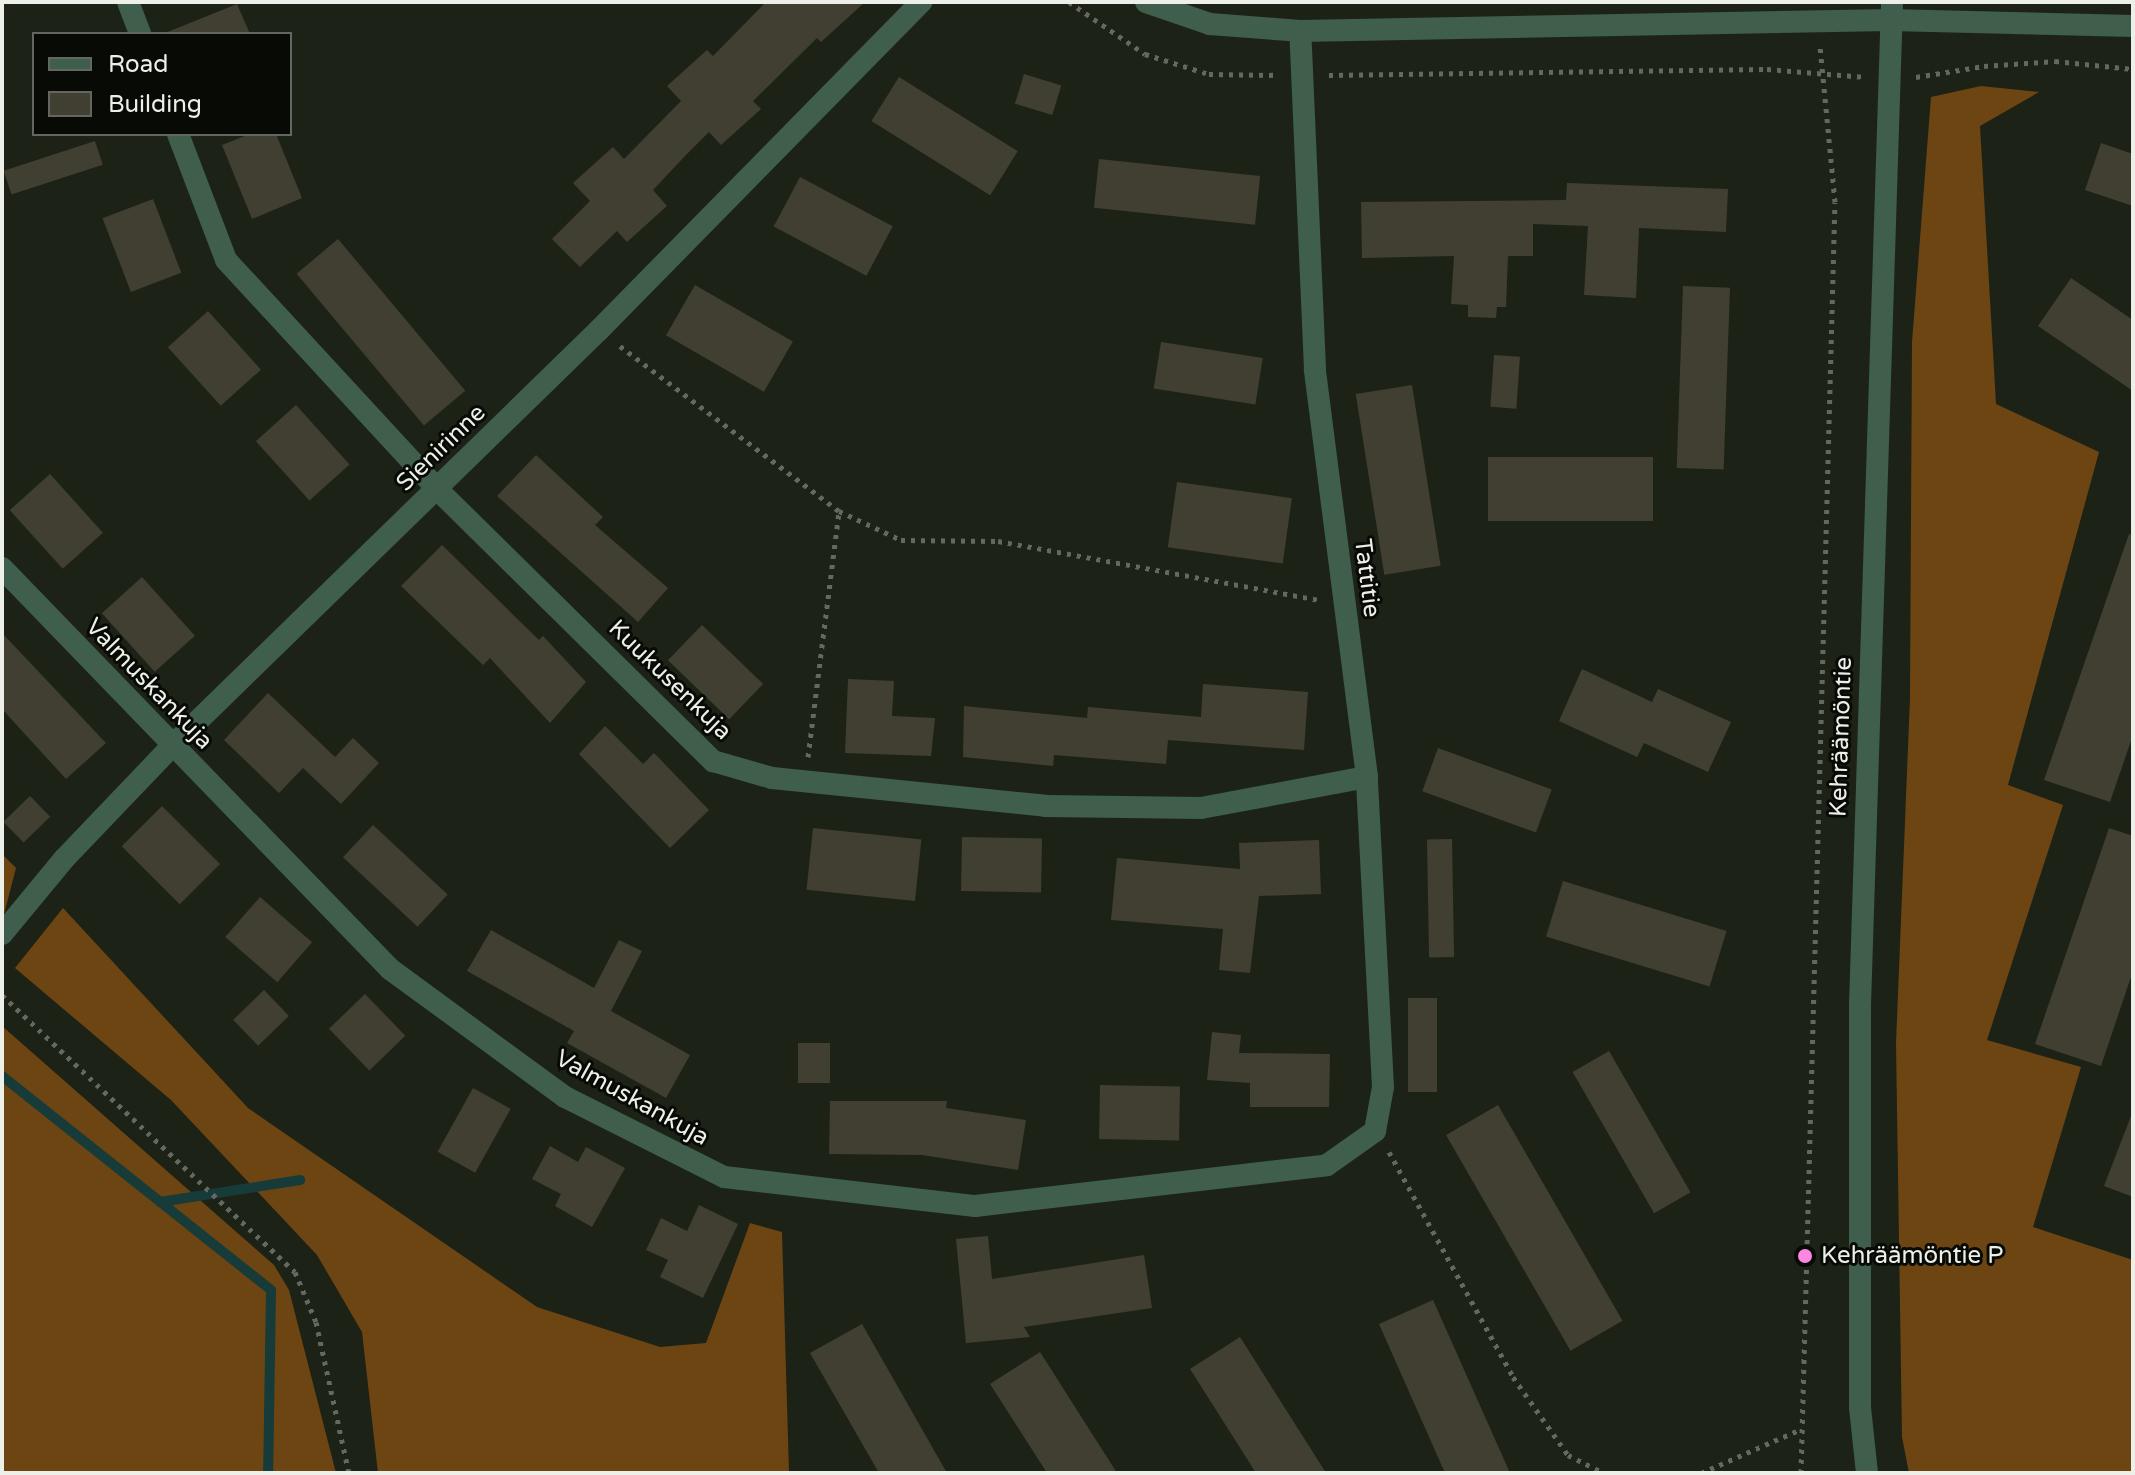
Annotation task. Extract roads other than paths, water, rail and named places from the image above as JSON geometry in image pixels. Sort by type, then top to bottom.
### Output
[{"type":"street","points":[[128,2],[139,32]]},
{"type":"street","name":"Sienirinne","points":[[2,934],[64,859],[171,747],[599,330],[921,2]]},
{"type":"street","points":[[1146,2],[1210,24],[1300,31],[1818,23],[1891,11],[2133,26]]},
{"type":"street","name":"Kehräämöntie","points":[[1867,1473],[1860,1407],[1860,1005],[1886,77],[1891,11]]},
{"type":"street","name":"Tattitie","points":[[1300,31],[1315,369],[1367,777],[1383,1087],[1375,1131]]},
{"type":"street","name":"Kuukusenkuja","points":[[179,136],[226,260],[437,489],[713,761],[772,778],[807,778],[1046,806],[1201,808],[1367,777]]},
{"type":"street","name":"Valmuskankuja","points":[[2,568],[171,747],[390,969],[565,1097],[724,1177],[975,1206],[1327,1165],[1375,1131]]},
{"type":"waterway","points":[[2,1076],[271,1290],[268,1473]]},
{"type":"waterway","points":[[160,1202],[300,1180]]},
{"type":"place","name":"Kehräämöntie P","points":[[1805,1256]]}]
